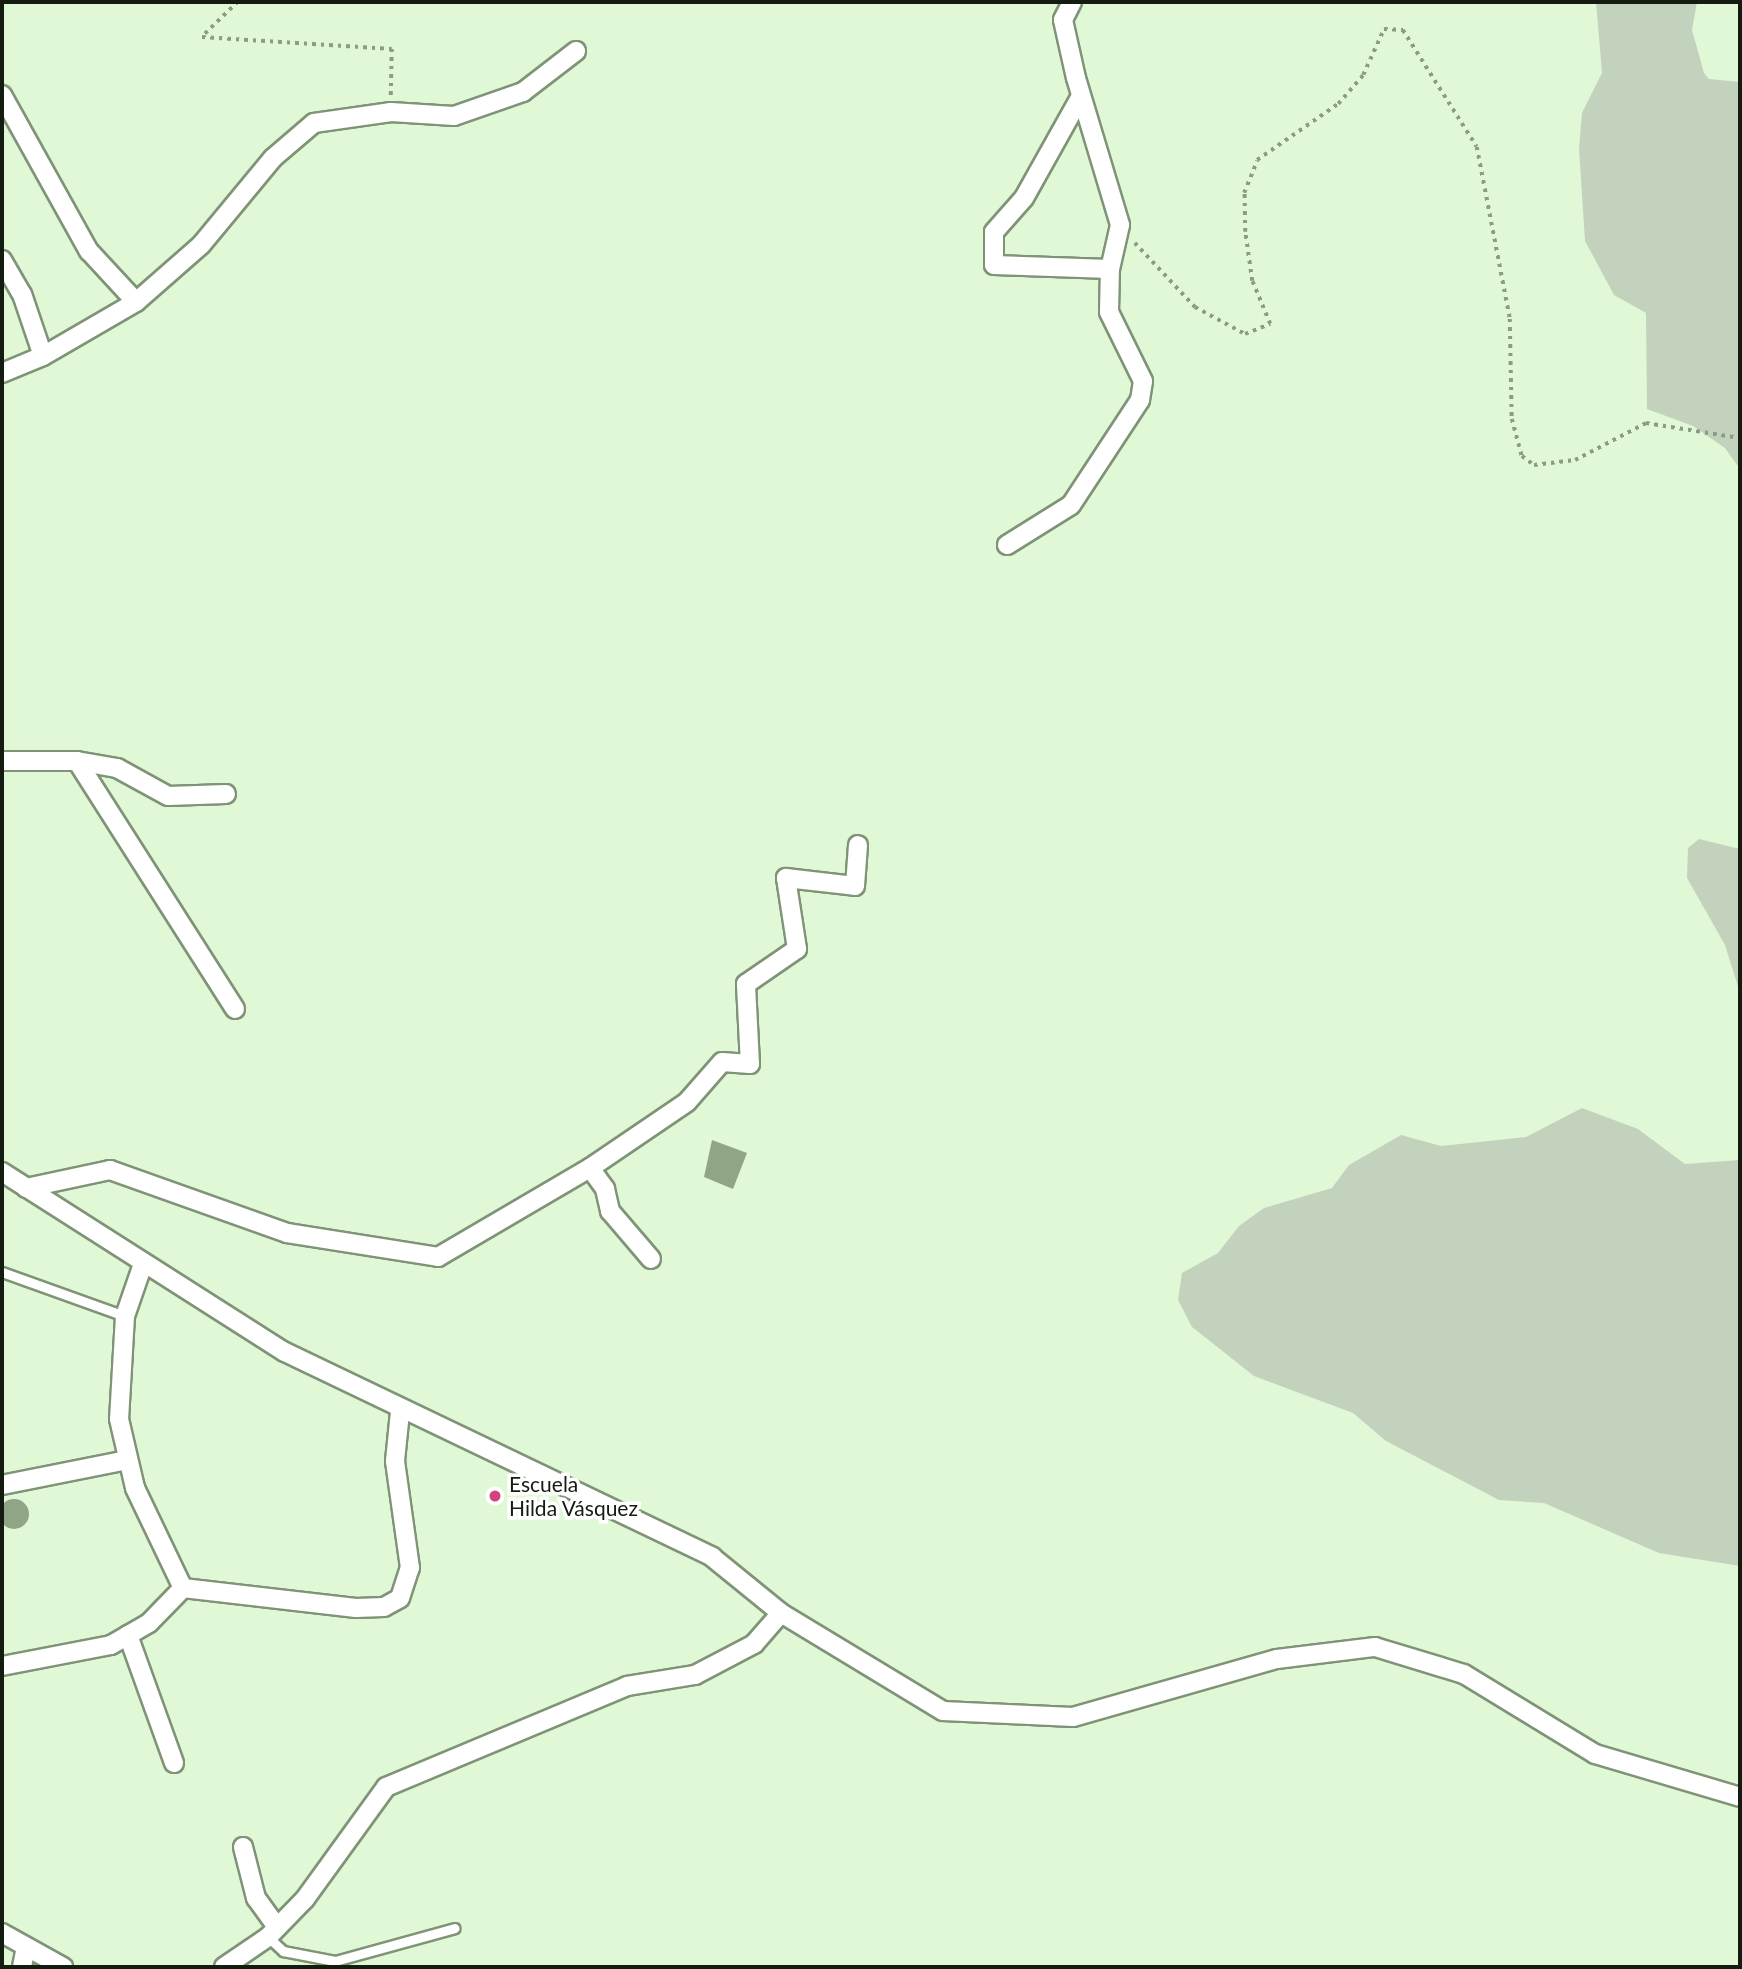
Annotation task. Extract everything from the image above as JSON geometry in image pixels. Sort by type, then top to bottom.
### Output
[{"type":"street","points":[[1007,545],[1071,505],[1140,400],[1143,381],[1109,312],[1110,270],[1120,225],[1080,98],[1063,20],[1072,2]]},
{"type":"street","points":[[2,373],[43,356],[136,302],[201,246],[273,158],[314,122],[391,112],[454,116],[523,92],[576,51]]},
{"type":"street","points":[[2,95],[89,250],[136,302]]},
{"type":"street","points":[[1080,98],[1044,166],[994,232],[994,265],[1110,270]]},
{"type":"street","points":[[2,260],[22,294],[43,356]]},
{"type":"street","points":[[2,761],[77,761],[117,768],[168,796],[226,794]]},
{"type":"street","points":[[77,761],[235,1009]]},
{"type":"street","points":[[26,1188],[110,1170],[287,1233],[438,1257],[590,1168],[687,1102],[722,1062],[750,1064],[746,984],[796,949],[786,878],[855,886],[858,845]]},
{"type":"street","points":[[590,1168],[605,1189],[610,1211],[651,1259]]},
{"type":"street","points":[[2,1172],[143,1264],[400,1412],[712,1557],[781,1614],[943,1711],[1010,1719],[1073,1717],[1277,1659],[1375,1647],[1464,1674],[1595,1754],[1740,1797]]},
{"type":"street","points":[[143,1264],[125,1316],[117,1378],[127,1460],[153,1532],[183,1588]]},
{"type":"street","points":[[2,1666],[69,1656],[128,1635],[183,1588],[356,1608],[384,1608],[400,1598],[410,1568],[395,1461],[400,1412]]},
{"type":"street","points":[[2,1485],[127,1460]]},
{"type":"street","points":[[224,1967],[273,1932],[386,1787],[614,1691],[695,1675],[754,1643],[781,1614]]},
{"type":"street","points":[[128,1635],[174,1763]]},
{"type":"street","points":[[243,1847],[256,1898],[273,1932]]},
{"type":"street","points":[[2,1933],[62,1967]]},
{"type":"street","points":[[22,1967],[26,1947]]},
{"type":"lane","points":[[2,1272],[125,1316]]},
{"type":"lane","points":[[273,1932],[283,1951],[335,1961],[455,1928]]},
{"type":"path","points":[[238,2],[202,37],[391,49],[391,112]]},
{"type":"path","points":[[1120,225],[1195,307],[1244,334],[1270,324],[1252,281],[1245,232],[1244,193],[1257,160],[1338,104],[1363,75],[1384,29],[1402,30],[1477,147],[1510,319],[1512,419],[1522,456],[1534,465],[1575,460],[1646,423],[1740,438]]},
{"type":"shaded area","points":[[1596,2],[1697,2],[1692,30],[1704,73],[1709,79],[1740,82],[1740,469],[1725,448],[1693,426],[1647,409],[1646,313],[1614,295],[1585,241],[1579,148],[1582,113],[1602,73]]},
{"type":"shaded area","points":[[1699,839],[1740,849],[1740,993],[1725,945],[1687,878],[1688,848]]},
{"type":"shaded area","points":[[1582,1108],[1638,1129],[1685,1164],[1740,1160],[1740,1566],[1659,1553],[1544,1503],[1499,1500],[1386,1441],[1353,1413],[1254,1376],[1192,1327],[1178,1300],[1182,1273],[1218,1253],[1239,1226],[1264,1208],[1332,1188],[1349,1165],[1401,1135],[1441,1146],[1526,1137]]},
{"type":"shaded area","points":[[712,1140],[747,1153],[733,1189],[704,1177]]},
{"type":"shaded area","points":[[14,1499],[25,1503],[29,1514],[25,1525],[14,1529],[3,1525],[-1,1514],[3,1503]]},
{"type":"place","name":"Escuela Hilda Vásquez","points":[[495,1496]]}]
